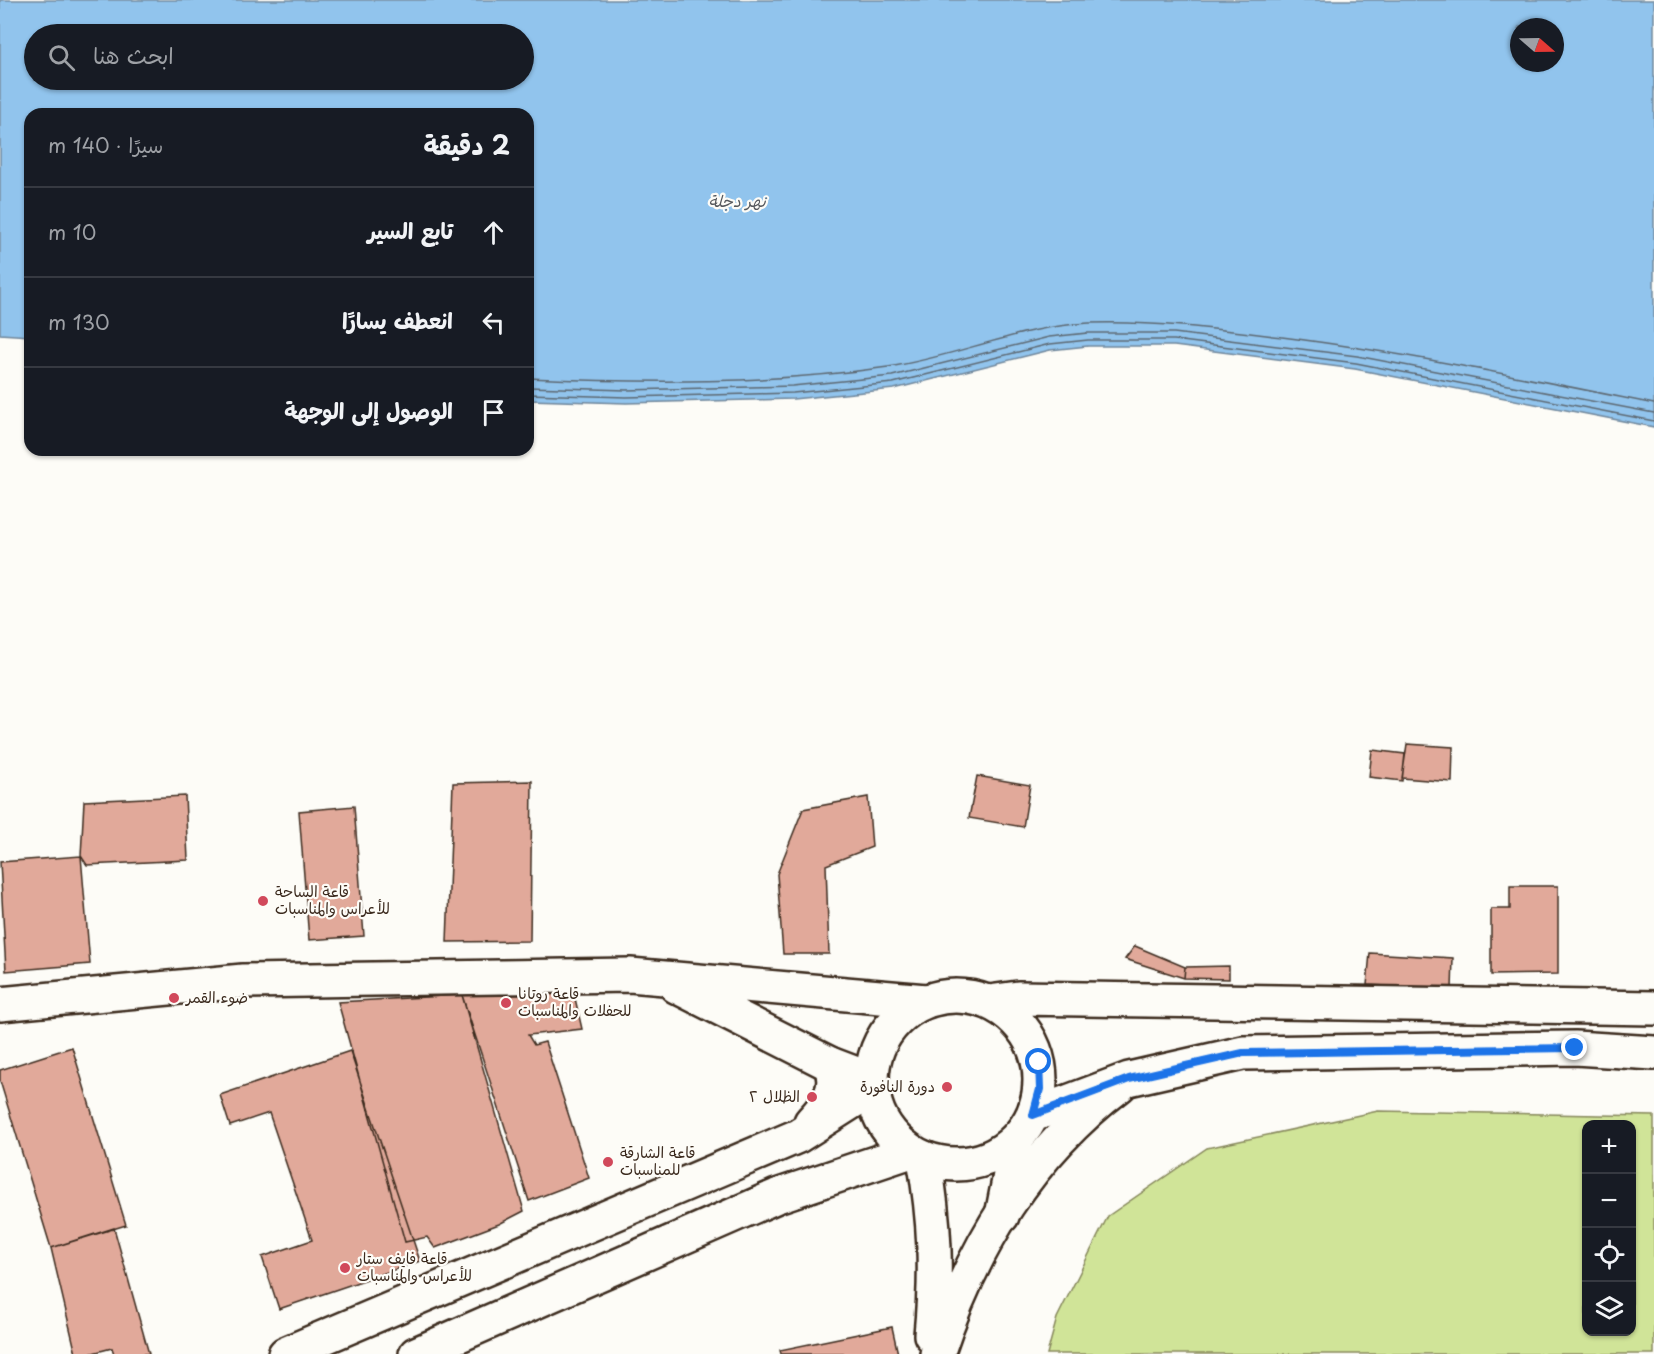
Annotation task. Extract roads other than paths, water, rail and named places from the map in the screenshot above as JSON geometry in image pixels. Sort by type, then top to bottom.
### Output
[{"type":"main road","points":[[0,1004],[243,981],[630,975],[926,1001]]},
{"type":"main road","points":[[658,977],[872,1085]]},
{"type":"main road","points":[[1002,1216],[1025,1127],[1040,1089],[1039,1062],[1029,1037],[1012,1016],[989,1002],[968,996],[946,996],[926,1001],[903,1014],[886,1033],[875,1055],[872,1085],[879,1114],[888,1128],[917,1155],[948,1164],[973,1163],[997,1154],[1025,1127],[1129,1079],[1243,1053],[1575,1048],[1654,1053]]},
{"type":"main road","points":[[989,1002],[1018,998],[1654,1008]]},
{"type":"main road","points":[[798,1136],[830,1099],[834,1073],[830,1064]]},
{"type":"main road","points":[[937,1354],[952,1308],[1020,1184],[1052,1145],[1092,1106],[1129,1079]]},
{"type":"main road","points":[[285,1354],[798,1136],[872,1085]]},
{"type":"main road","points":[[416,1354],[777,1196],[917,1155]]},
{"type":"main road","points":[[917,1155],[934,1216],[935,1260],[929,1354]]},
{"type":"water","name":"نهر دجلة","points":[[0,0],[1654,0],[1654,427],[1355,369],[1174,346],[1088,346],[1050,350],[894,389],[793,399],[626,403],[534,400],[534,108],[24,108],[24,336],[0,334]]},
{"type":"place","name":"قاعة الساحة للأعراس والمناسبات","points":[[263,901]]},
{"type":"place","name":"ضوء القمر","points":[[174,998]]},
{"type":"place","name":"قاعة روتانا للحفلات والمناسبات","points":[[506,1003]]},
{"type":"place","name":"دورة النافورة","points":[[947,1087]]},
{"type":"place","name":"الظلال ٢","points":[[812,1097]]},
{"type":"place","name":"قاعة الشارقة للمناسبات","points":[[608,1162]]},
{"type":"place","name":"قاعة فايف ستار للأعراس والمناسبات","points":[[345,1268]]}]
